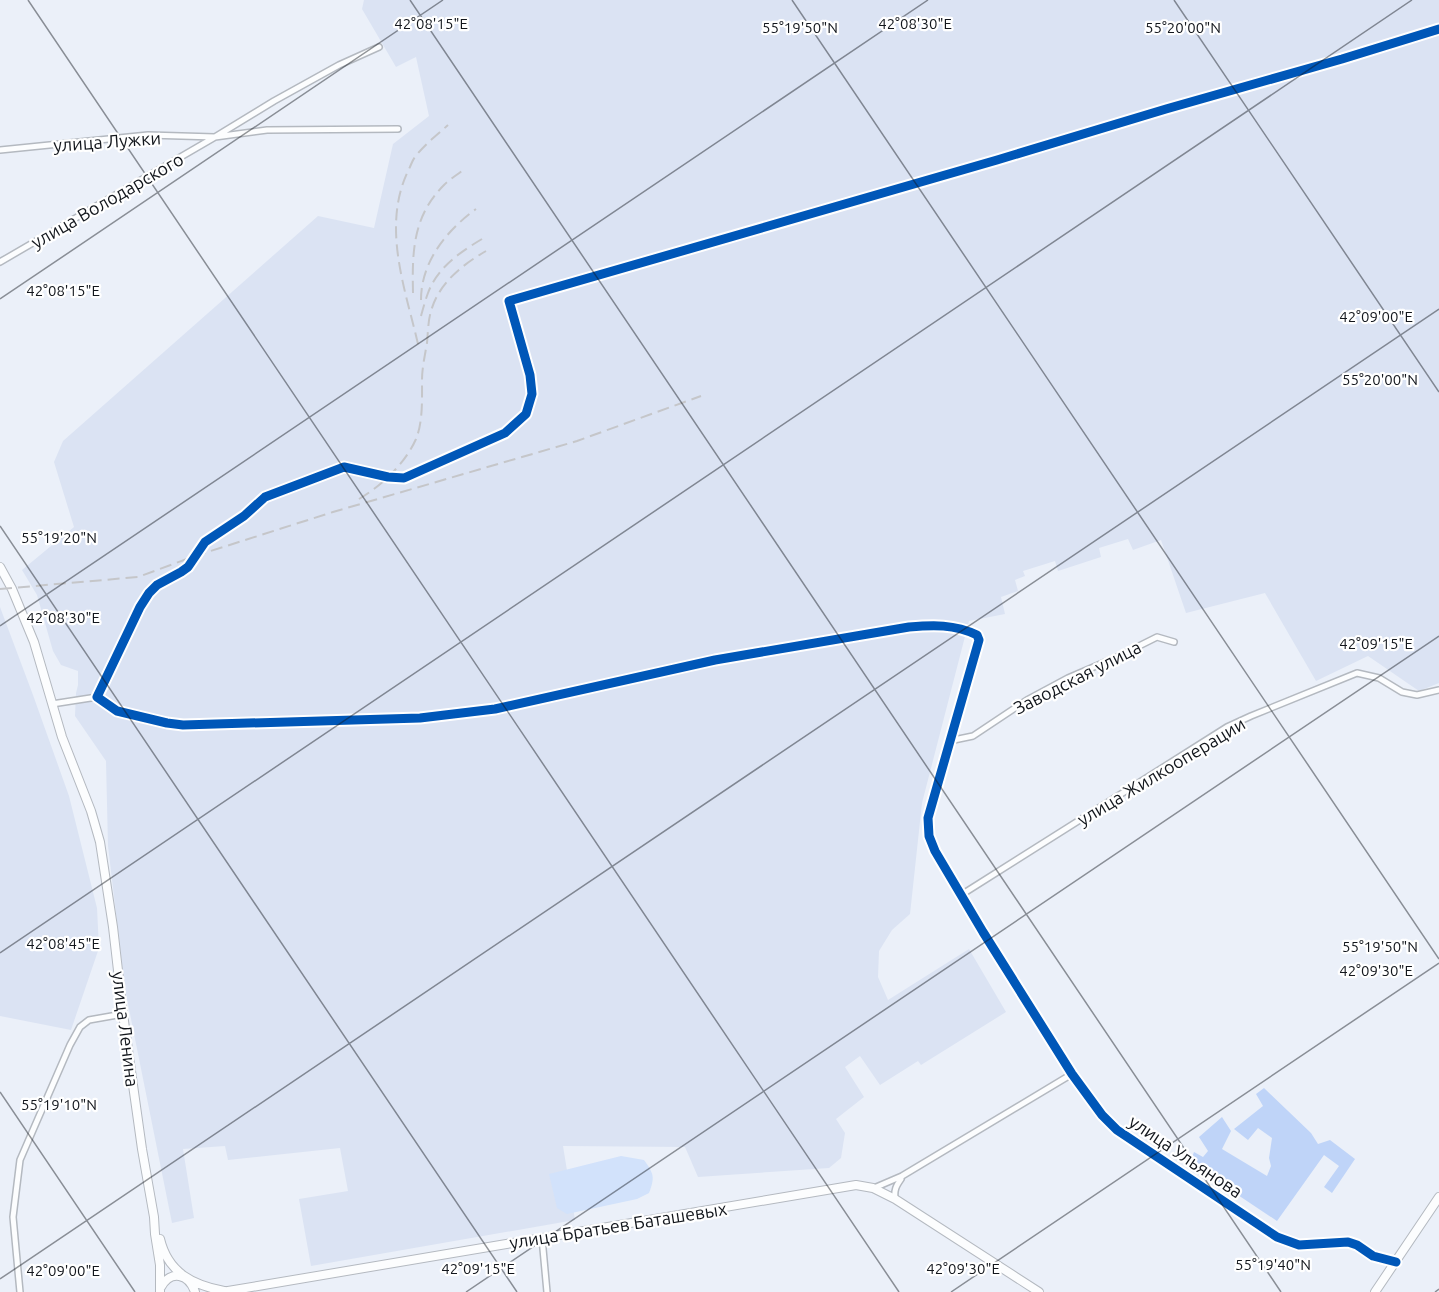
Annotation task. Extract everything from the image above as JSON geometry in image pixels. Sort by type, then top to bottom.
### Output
[{"type":"street","points":[[52,704],[97,697],[149,593],[157,585],[188,567],[205,542],[244,516],[265,497],[344,467],[388,477],[404,478],[505,433],[526,414],[532,394],[530,375],[509,301],[1439,29]]},
{"type":"street","name":"улица Володарского","points":[[0,262],[274,101],[339,65],[379,48]]},
{"type":"street","points":[[215,137],[267,130],[398,129]]},
{"type":"street","name":"улица Лужки","points":[[0,150],[147,135],[215,137]]},
{"type":"street","name":"улица Ленина","points":[[0,567],[12,589],[34,642],[66,752],[91,811],[100,842],[160,1265],[160,1290]]},
{"type":"street","name":"улица Ульянова","points":[[97,697],[117,711],[183,725],[420,718],[495,710],[716,660],[909,627],[935,624],[967,630],[977,635],[979,640],[928,818],[929,836],[935,851],[983,933],[1072,1074],[1117,1130],[1277,1237],[1299,1245],[1348,1242],[1373,1256],[1396,1262]]},
{"type":"street","name":"Заводская улица","points":[[949,741],[973,736],[1027,700],[1068,678],[1157,637],[1174,642]]},
{"type":"street","name":"улица Жилкооперации","points":[[961,895],[1227,727],[1251,716],[1357,673],[1379,678],[1402,692],[1417,695],[1439,690]]},
{"type":"street","points":[[20,1292],[14,1217],[20,1160],[80,1027],[89,1020],[123,1014]]},
{"type":"street","name":"улица Братьев Баташевых","points":[[187,1279],[223,1292],[856,1185],[873,1188],[902,1176],[1072,1074]]},
{"type":"street","points":[[895,1199],[896,1185],[902,1176]]},
{"type":"street","points":[[873,1188],[895,1199],[1039,1292]]},
{"type":"street","points":[[1377,1291],[1439,1197]]},
{"type":"street","name":"улица Братьев Баташевых","points":[[154,1221],[165,1255],[175,1269],[192,1285],[195,1292]]},
{"type":"street","points":[[542,1238],[547,1292]]},
{"type":"street","points":[[160,1290],[164,1283],[172,1277],[187,1279]]},
{"type":"shaded area","points":[[364,0],[1439,0],[1439,683],[1419,691],[1368,656],[1316,681],[1265,593],[1186,613],[1161,540],[1133,550],[1128,539],[1099,548],[1101,557],[1058,571],[1055,561],[1023,571],[1025,576],[1015,580],[1018,591],[1001,597],[1005,614],[969,621],[922,803],[910,914],[892,930],[879,951],[878,977],[888,1000],[969,949],[1006,1012],[921,1065],[918,1061],[880,1085],[860,1056],[845,1067],[864,1097],[836,1119],[845,1133],[841,1158],[829,1168],[698,1177],[685,1147],[563,1146],[575,1220],[311,1266],[299,1199],[348,1191],[340,1148],[228,1160],[225,1146],[183,1149],[194,1218],[172,1223],[125,989],[108,846],[106,761],[75,716],[78,671],[61,665],[53,651],[37,595],[22,570],[74,527],[54,462],[63,441],[318,216],[374,228],[393,144],[429,116],[416,57],[396,67],[362,9]]},
{"type":"shaded area","points":[[0,607],[69,796],[97,908],[99,948],[71,1030],[0,1016]]},
{"type":"shaded area","points":[[1264,1088],[1311,1133],[1318,1144],[1330,1140],[1355,1159],[1332,1193],[1324,1187],[1339,1166],[1324,1155],[1277,1221],[1190,1163],[1194,1152],[1203,1157],[1208,1151],[1199,1137],[1222,1117],[1231,1131],[1222,1149],[1267,1176],[1271,1166],[1269,1158],[1272,1138],[1258,1128],[1248,1140],[1234,1129],[1263,1106],[1256,1094]]},
{"type":"shaded area","points":[[621,1156],[644,1160],[652,1176],[649,1193],[637,1199],[567,1214],[557,1208],[549,1174]]},
{"type":"railway","points":[[418,344],[398,257],[397,212],[401,190],[413,160],[426,144],[448,125]]},
{"type":"railway","points":[[413,293],[414,249],[420,222],[434,197],[446,183],[463,170]]},
{"type":"railway","points":[[421,300],[425,273],[437,248],[445,237],[476,209]]},
{"type":"railway","points":[[421,316],[432,284],[443,268],[482,239]]},
{"type":"railway","points":[[359,499],[392,474],[406,457],[416,439],[422,410],[422,371],[431,311],[440,292],[452,276],[468,262],[486,251]]},
{"type":"railway","points":[[0,589],[138,577],[195,556],[333,512],[577,441],[701,396]]},
{"type":"cycle path","points":[[1396,1262],[1373,1256],[1348,1242],[1299,1245],[1277,1237],[1117,1130],[1102,1115],[1072,1074],[983,932],[935,851],[929,836],[928,818],[979,640],[977,635],[943,626],[909,627],[715,660],[495,709],[420,718],[183,725],[117,711],[97,697],[149,593],[157,585],[188,567],[205,542],[244,516],[265,497],[344,467],[388,477],[404,478],[505,433],[526,414],[532,394],[530,375],[509,301],[1439,29]]}]
